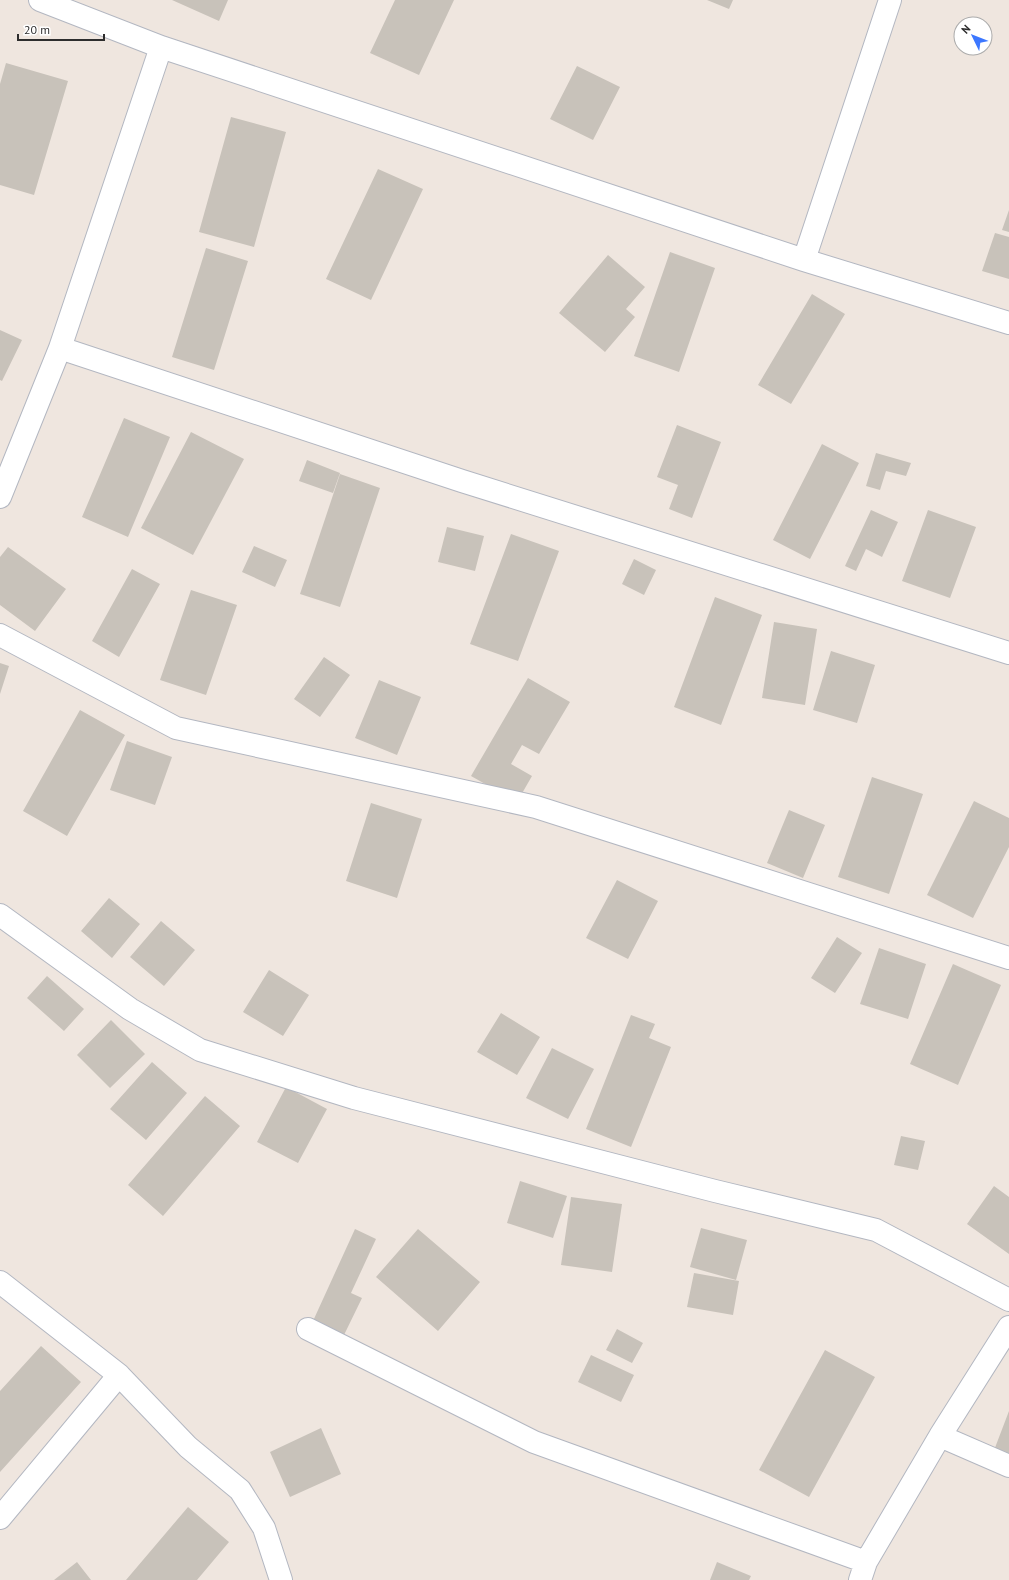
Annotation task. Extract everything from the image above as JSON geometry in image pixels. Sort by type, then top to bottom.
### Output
[{"type":"street","points":[[40,0],[162,47],[804,260],[1009,323]]},
{"type":"street","points":[[804,260],[890,0]]},
{"type":"street","points":[[0,497],[60,348],[162,47]]},
{"type":"street","points":[[60,348],[462,481],[1009,653]]},
{"type":"street","points":[[0,635],[176,728],[536,807],[1009,958]]},
{"type":"street","points":[[0,915],[130,1009],[200,1050],[354,1098],[715,1191],[876,1230],[1009,1300]]},
{"type":"street","points":[[0,1282],[119,1375],[188,1447],[240,1490],[264,1528],[281,1580]]},
{"type":"street","points":[[308,1329],[534,1442],[863,1571],[940,1436],[1009,1327]]},
{"type":"street","points":[[0,1518],[119,1375]]},
{"type":"street","points":[[940,1436],[1009,1466]]},
{"type":"building","points":[[172,0],[228,0],[219,21]]},
{"type":"building","points":[[395,0],[454,0],[419,75],[370,53]]},
{"type":"building","points":[[707,0],[733,0],[729,9]]},
{"type":"building","points":[[6,63],[68,81],[34,195],[0,185],[0,84]]},
{"type":"building","points":[[577,66],[620,87],[593,140],[550,119]]},
{"type":"building","points":[[231,117],[286,132],[254,247],[199,232]]},
{"type":"building","points":[[378,169],[423,189],[371,300],[326,279]]},
{"type":"building","points":[[1009,210],[1009,232],[1002,230]]},
{"type":"building","points":[[995,233],[1009,237],[1009,279],[982,271]]},
{"type":"building","points":[[206,248],[248,261],[214,370],[172,357]]},
{"type":"building","points":[[670,252],[715,268],[679,372],[634,356]]},
{"type":"building","points":[[608,255],[645,287],[626,309],[635,317],[605,352],[559,313]]},
{"type":"building","points":[[812,294],[845,314],[791,404],[758,385]]},
{"type":"building","points":[[0,330],[22,340],[2,381],[0,380]]},
{"type":"building","points":[[124,418],[170,437],[128,537],[82,517]]},
{"type":"building","points":[[677,425],[721,442],[692,518],[669,509],[678,485],[657,477]]},
{"type":"building","points":[[191,432],[244,459],[193,555],[141,528]]},
{"type":"building","points":[[822,444],[859,463],[810,559],[773,540]]},
{"type":"building","points":[[876,453],[911,463],[906,476],[886,471],[880,490],[866,486]]},
{"type":"building","points":[[307,460],[340,473],[333,493],[299,481]]},
{"type":"building","points":[[340,474],[380,488],[340,607],[300,594]]},
{"type":"building","points":[[871,510],[898,522],[882,557],[866,549],[856,571],[845,566]]},
{"type":"building","points":[[928,510],[976,527],[950,598],[902,581]]},
{"type":"building","points":[[447,527],[484,536],[475,571],[438,562]]},
{"type":"building","points":[[511,534],[559,551],[518,661],[470,644]]},
{"type":"building","points":[[254,546],[287,560],[275,587],[242,572]]},
{"type":"building","points":[[8,547],[66,589],[35,631],[0,605],[0,557]]},
{"type":"building","points":[[634,559],[656,570],[644,595],[622,584]]},
{"type":"building","points":[[132,569],[160,584],[119,657],[92,641]]},
{"type":"building","points":[[191,590],[237,605],[206,695],[160,680]]},
{"type":"building","points":[[715,597],[762,615],[721,725],[674,707]]},
{"type":"building","points":[[774,622],[817,629],[805,705],[762,698]]},
{"type":"building","points":[[831,651],[875,665],[857,723],[813,710]]},
{"type":"building","points":[[324,657],[350,675],[320,717],[294,699]]},
{"type":"building","points":[[0,663],[9,666],[0,694]]},
{"type":"building","points":[[528,678],[570,702],[539,754],[522,745],[511,764],[532,776],[517,802],[471,776]]},
{"type":"building","points":[[379,680],[421,697],[397,755],[355,738]]},
{"type":"building","points":[[80,710],[125,735],[67,836],[23,811]]},
{"type":"building","points":[[127,741],[172,757],[155,805],[110,790]]},
{"type":"building","points":[[872,777],[923,794],[889,894],[838,877]]},
{"type":"building","points":[[974,801],[1009,818],[1009,847],[973,918],[927,895]]},
{"type":"building","points":[[371,803],[422,819],[397,898],[346,881]]},
{"type":"building","points":[[789,810],[825,825],[803,878],[767,863]]},
{"type":"building","points":[[617,880],[658,901],[628,959],[586,938]]},
{"type":"building","points":[[109,898],[140,924],[112,958],[81,931]]},
{"type":"building","points":[[161,921],[195,950],[164,986],[130,957]]},
{"type":"building","points":[[837,937],[862,953],[835,993],[811,978]]},
{"type":"building","points":[[879,948],[926,964],[908,1019],[860,1004]]},
{"type":"building","points":[[953,964],[1001,985],[958,1085],[910,1064]]},
{"type":"building","points":[[269,970],[309,995],[283,1036],[243,1012]]},
{"type":"building","points":[[47,976],[84,1009],[64,1031],[27,998]]},
{"type":"building","points":[[501,1013],[540,1037],[517,1075],[477,1052]]},
{"type":"building","points":[[631,1015],[655,1024],[649,1038],[671,1047],[631,1147],[586,1129]]},
{"type":"building","points":[[111,1020],[145,1054],[110,1088],[77,1055]]},
{"type":"building","points":[[552,1048],[594,1069],[568,1119],[526,1098]]},
{"type":"building","points":[[152,1062],[187,1093],[146,1140],[110,1109]]},
{"type":"building","points":[[286,1087],[327,1109],[298,1163],[257,1142]]},
{"type":"building","points":[[205,1096],[240,1126],[163,1216],[128,1185]]},
{"type":"building","points":[[901,1136],[925,1141],[918,1170],[894,1165]]},
{"type":"building","points":[[520,1181],[567,1196],[553,1238],[507,1223]]},
{"type":"building","points":[[994,1186],[1009,1197],[1009,1254],[967,1224]]},
{"type":"building","points":[[571,1197],[622,1204],[612,1272],[561,1265]]},
{"type":"building","points":[[701,1228],[747,1240],[736,1280],[690,1267]]},
{"type":"building","points":[[355,1229],[376,1239],[351,1293],[362,1298],[344,1335],[313,1321]]},
{"type":"building","points":[[418,1229],[480,1282],[438,1331],[376,1277]]},
{"type":"building","points":[[694,1273],[739,1281],[733,1315],[687,1307]]},
{"type":"building","points":[[617,1329],[643,1343],[632,1363],[606,1350]]},
{"type":"building","points":[[41,1346],[81,1382],[0,1472],[0,1391]]},
{"type":"building","points":[[825,1350],[875,1377],[809,1497],[759,1470]]},
{"type":"building","points":[[591,1355],[634,1375],[621,1402],[578,1382]]},
{"type":"building","points":[[1009,1411],[1009,1459],[993,1453]]},
{"type":"building","points":[[321,1428],[341,1474],[290,1497],[270,1452]]},
{"type":"building","points":[[188,1507],[229,1542],[197,1580],[126,1580]]},
{"type":"building","points":[[77,1562],[91,1580],[54,1580]]},
{"type":"building","points":[[717,1562],[751,1576],[749,1580],[710,1580]]}]
